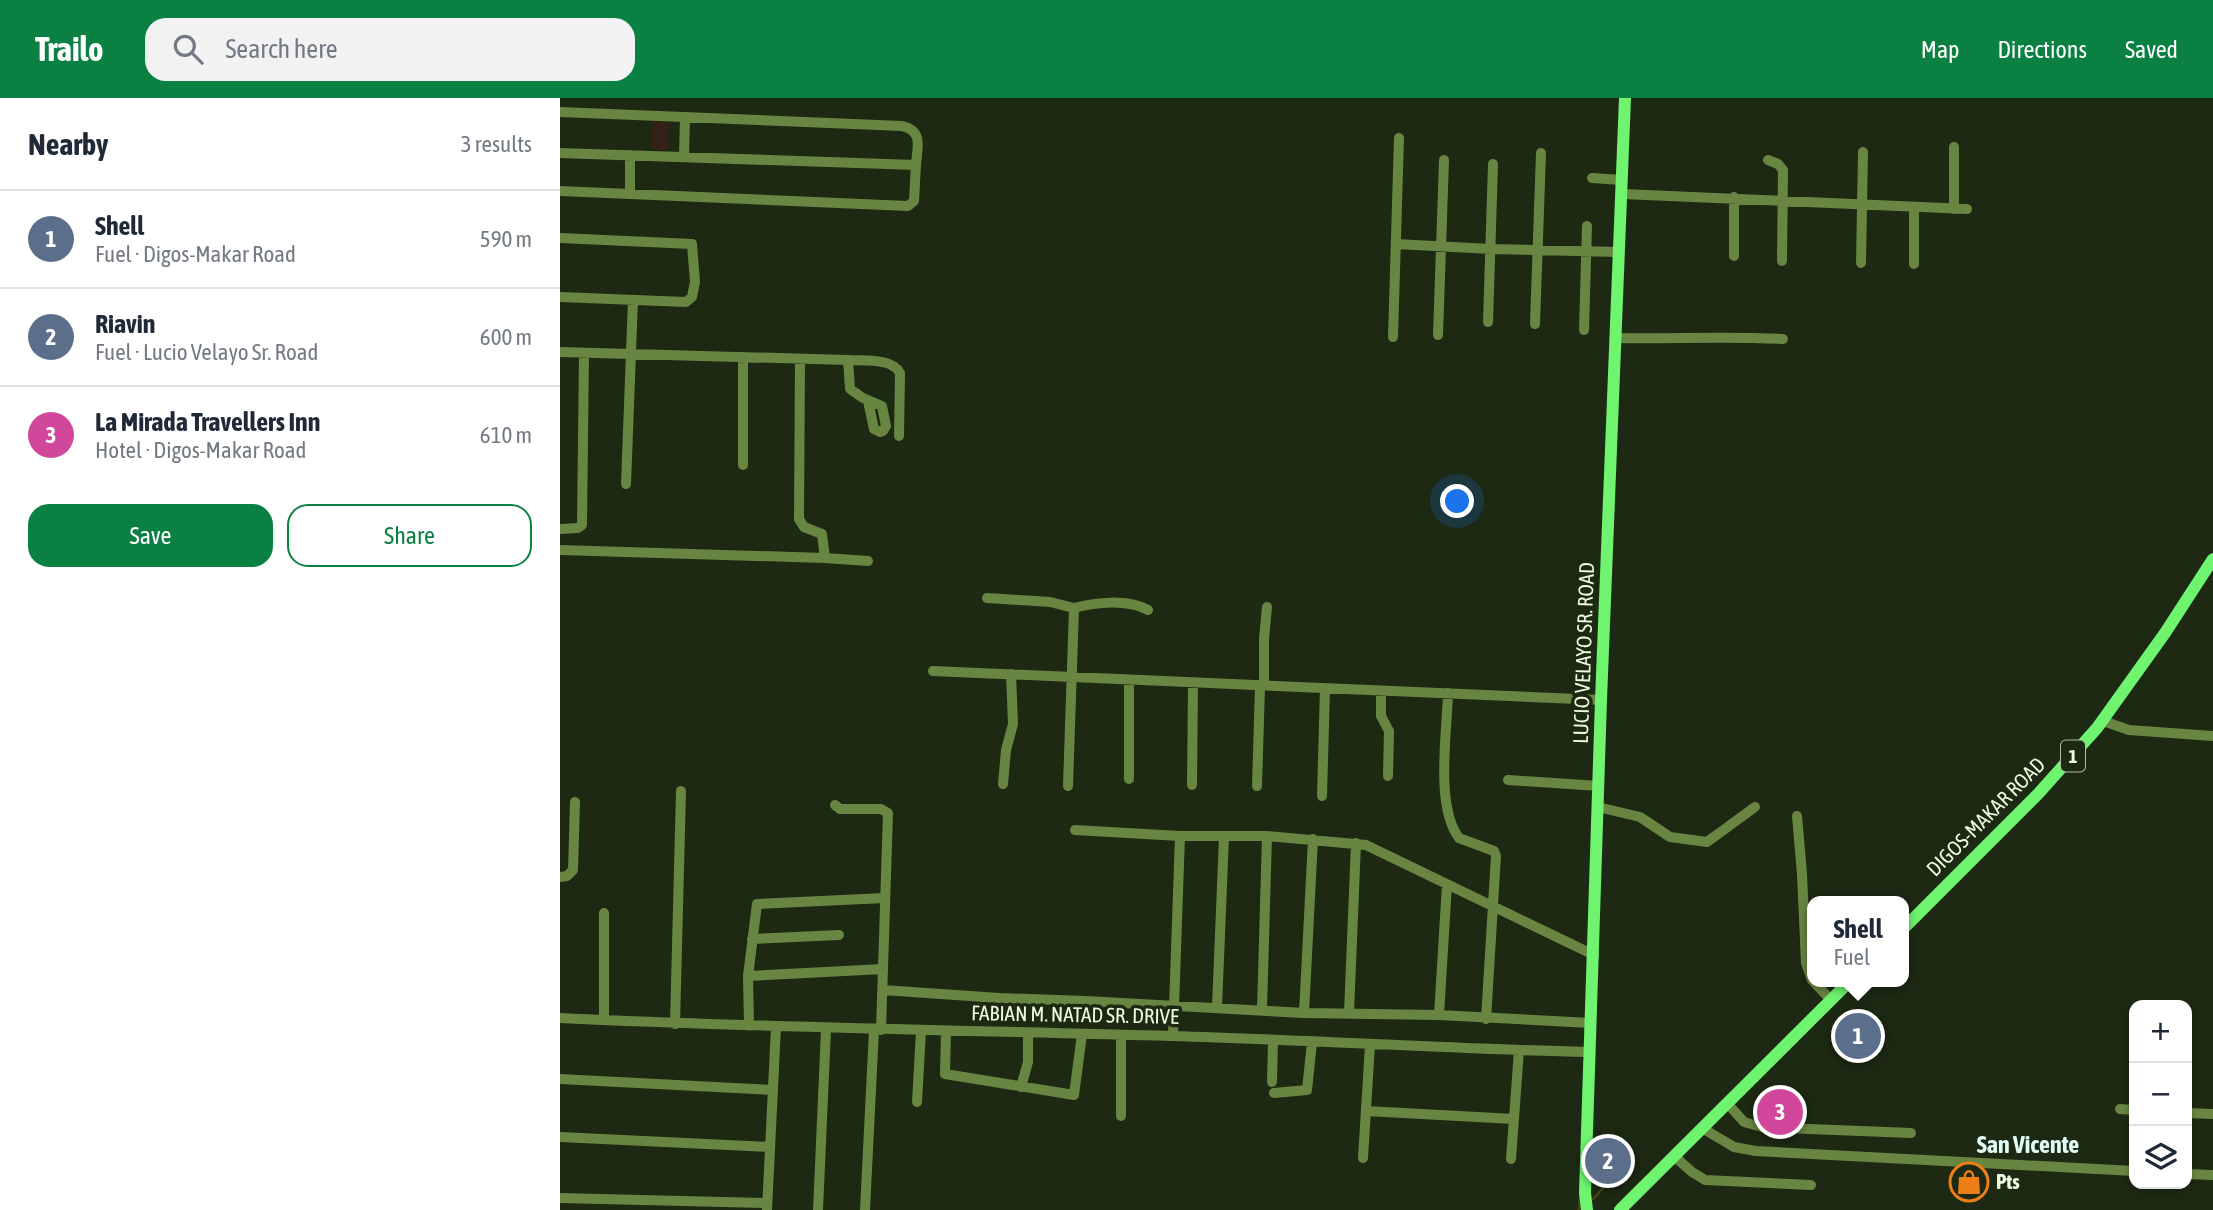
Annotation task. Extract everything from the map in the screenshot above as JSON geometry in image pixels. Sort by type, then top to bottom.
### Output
[{"type":"main road","name":"LUCIO VELAYO SR. ROAD","points":[[1587,1210],[1585,1193],[1601,699],[1625,98]]},
{"type":"main road","name":"DIGOS-MAKAR ROAD","points":[[1909,922],[2038,794],[2103,721],[2213,559]]},
{"type":"main road","points":[[1620,1210],[1844,987]]},
{"type":"street","points":[[560,112],[902,126],[912,128],[917,135],[916,196],[912,205],[908,206],[560,191]]},
{"type":"street","points":[[684,157],[685,117]]},
{"type":"street","points":[[1393,337],[1399,138]]},
{"type":"street","points":[[1954,147],[1954,209]]},
{"type":"street","points":[[1861,263],[1863,152]]},
{"type":"street","points":[[560,153],[916,165]]},
{"type":"street","points":[[1535,324],[1541,153]]},
{"type":"street","points":[[630,155],[630,194]]},
{"type":"street","points":[[1438,335],[1444,160]]},
{"type":"street","points":[[1768,160],[1778,163],[1783,170],[1782,261]]},
{"type":"street","points":[[1488,322],[1493,163]]},
{"type":"street","points":[[1592,178],[1622,187],[1734,197],[1967,209]]},
{"type":"street","points":[[1734,197],[1734,256]]},
{"type":"street","points":[[1914,207],[1914,264]]},
{"type":"street","points":[[1584,330],[1587,226]]},
{"type":"street","points":[[560,239],[692,244],[695,282],[694,291],[686,302],[560,297]]},
{"type":"street","points":[[1396,244],[1619,252]]},
{"type":"street","points":[[626,484],[633,300]]},
{"type":"street","points":[[1615,338],[1783,339]]},
{"type":"street","points":[[560,352],[889,363],[898,368],[901,380],[899,436]]},
{"type":"street","points":[[560,529],[578,528],[582,525],[584,353]]},
{"type":"street","points":[[743,357],[743,465]]},
{"type":"street","points":[[800,359],[799,519],[804,527],[822,534],[825,558]]},
{"type":"street","points":[[848,360],[850,389],[868,401]]},
{"type":"street","points":[[560,550],[868,561]]},
{"type":"street","points":[[987,598],[1042,601],[1074,608],[1098,603],[1137,606],[1148,610]]},
{"type":"street","points":[[1257,786],[1267,607]]},
{"type":"street","points":[[1068,786],[1074,608]]},
{"type":"street","points":[[933,671],[1601,699]]},
{"type":"street","points":[[1003,784],[1006,750],[1013,724],[1011,674]]},
{"type":"street","points":[[1129,680],[1129,779]]},
{"type":"street","points":[[1192,786],[1193,683]]},
{"type":"street","points":[[1322,796],[1325,688]]},
{"type":"street","points":[[1381,691],[1381,716],[1389,731],[1388,776]]},
{"type":"street","points":[[1448,693],[1445,773],[1449,817],[1460,838],[1495,853],[1486,1019]]},
{"type":"street","points":[[2103,721],[2129,730],[2213,736]]},
{"type":"street","points":[[1508,780],[1599,786]]},
{"type":"street","points":[[675,1024],[681,790]]},
{"type":"street","points":[[560,877],[568,876],[573,870],[575,802]]},
{"type":"street","points":[[835,806],[840,809],[881,809],[888,813],[883,990],[877,1030],[865,1210]]},
{"type":"street","points":[[1598,807],[1640,817],[1670,837],[1707,842],[1755,807]]},
{"type":"street","points":[[1797,816],[1807,965]]},
{"type":"street","points":[[1075,830],[1180,836],[1267,836],[1366,845],[1594,955]]},
{"type":"street","points":[[1173,1036],[1180,836]]},
{"type":"street","points":[[1262,1009],[1267,836]]},
{"type":"street","points":[[1217,1007],[1224,837]]},
{"type":"street","points":[[1304,1013],[1313,839]]},
{"type":"street","points":[[1349,1013],[1356,843]]},
{"type":"street","points":[[1439,1015],[1447,884]]},
{"type":"street","points":[[748,1026],[748,976],[757,904],[885,898]]},
{"type":"street","points":[[604,913],[604,1020]]},
{"type":"street","points":[[752,939],[839,935]]},
{"type":"street","points":[[748,976],[883,969]]},
{"type":"street","points":[[1819,987],[1831,1000]]},
{"type":"street","points":[[883,990],[1304,1013],[1439,1015],[1591,1023]]},
{"type":"street","name":"FABIAN M. NATAD SR. DRIVE","points":[[560,1018],[826,1029],[1173,1036],[1590,1052]]},
{"type":"street","points":[[560,1198],[658,1204],[767,1206],[776,1027]]},
{"type":"street","points":[[818,1210],[826,1029]]},
{"type":"street","points":[[918,1102],[921,1031]]},
{"type":"street","points":[[946,1031],[946,1074],[1076,1094],[1082,1034]]},
{"type":"street","points":[[1021,1087],[1028,1062],[1028,1033]]},
{"type":"street","points":[[1121,1035],[1121,1116]]},
{"type":"street","points":[[1272,1082],[1273,1040]]},
{"type":"street","points":[[1274,1093],[1307,1090],[1311,1042]]},
{"type":"street","points":[[1363,1158],[1370,1045]]},
{"type":"street","points":[[1511,1159],[1519,1050]]},
{"type":"street","points":[[560,1079],[772,1090]]},
{"type":"street","points":[[1727,1103],[1744,1122],[1762,1126],[1911,1133]]},
{"type":"street","points":[[2120,1110],[2129,1110]]},
{"type":"street","points":[[1366,1111],[1514,1119]]},
{"type":"street","points":[[2192,1112],[2213,1114]]},
{"type":"street","points":[[1702,1128],[1734,1147],[1756,1151],[2129,1171]]},
{"type":"street","points":[[560,1137],[770,1147]]},
{"type":"street","points":[[1674,1156],[1705,1180],[1811,1185]]},
{"type":"street","points":[[2192,1174],[2213,1175]]},
{"type":"shaded area","points":[[652,121],[670,122],[669,150],[652,149]]},
{"type":"waterway","points":[[1614,1176],[1625,1164]]},
{"type":"waterway","points":[[1593,1199],[1606,1185]]},
{"type":"waterway","points":[[1579,1210],[1580,1198]]},
{"type":"place","name":"Shell","points":[[1858,1036]]},
{"type":"place","name":"La Mirada Travellers Inn","points":[[1780,1112]]},
{"type":"place","name":"Riavin","points":[[1608,1161]]},
{"type":"place","name":"Pts","points":[[1969,1182]]},
{"type":"district","name":"San Vicente","points":[[2028,1145]]}]
